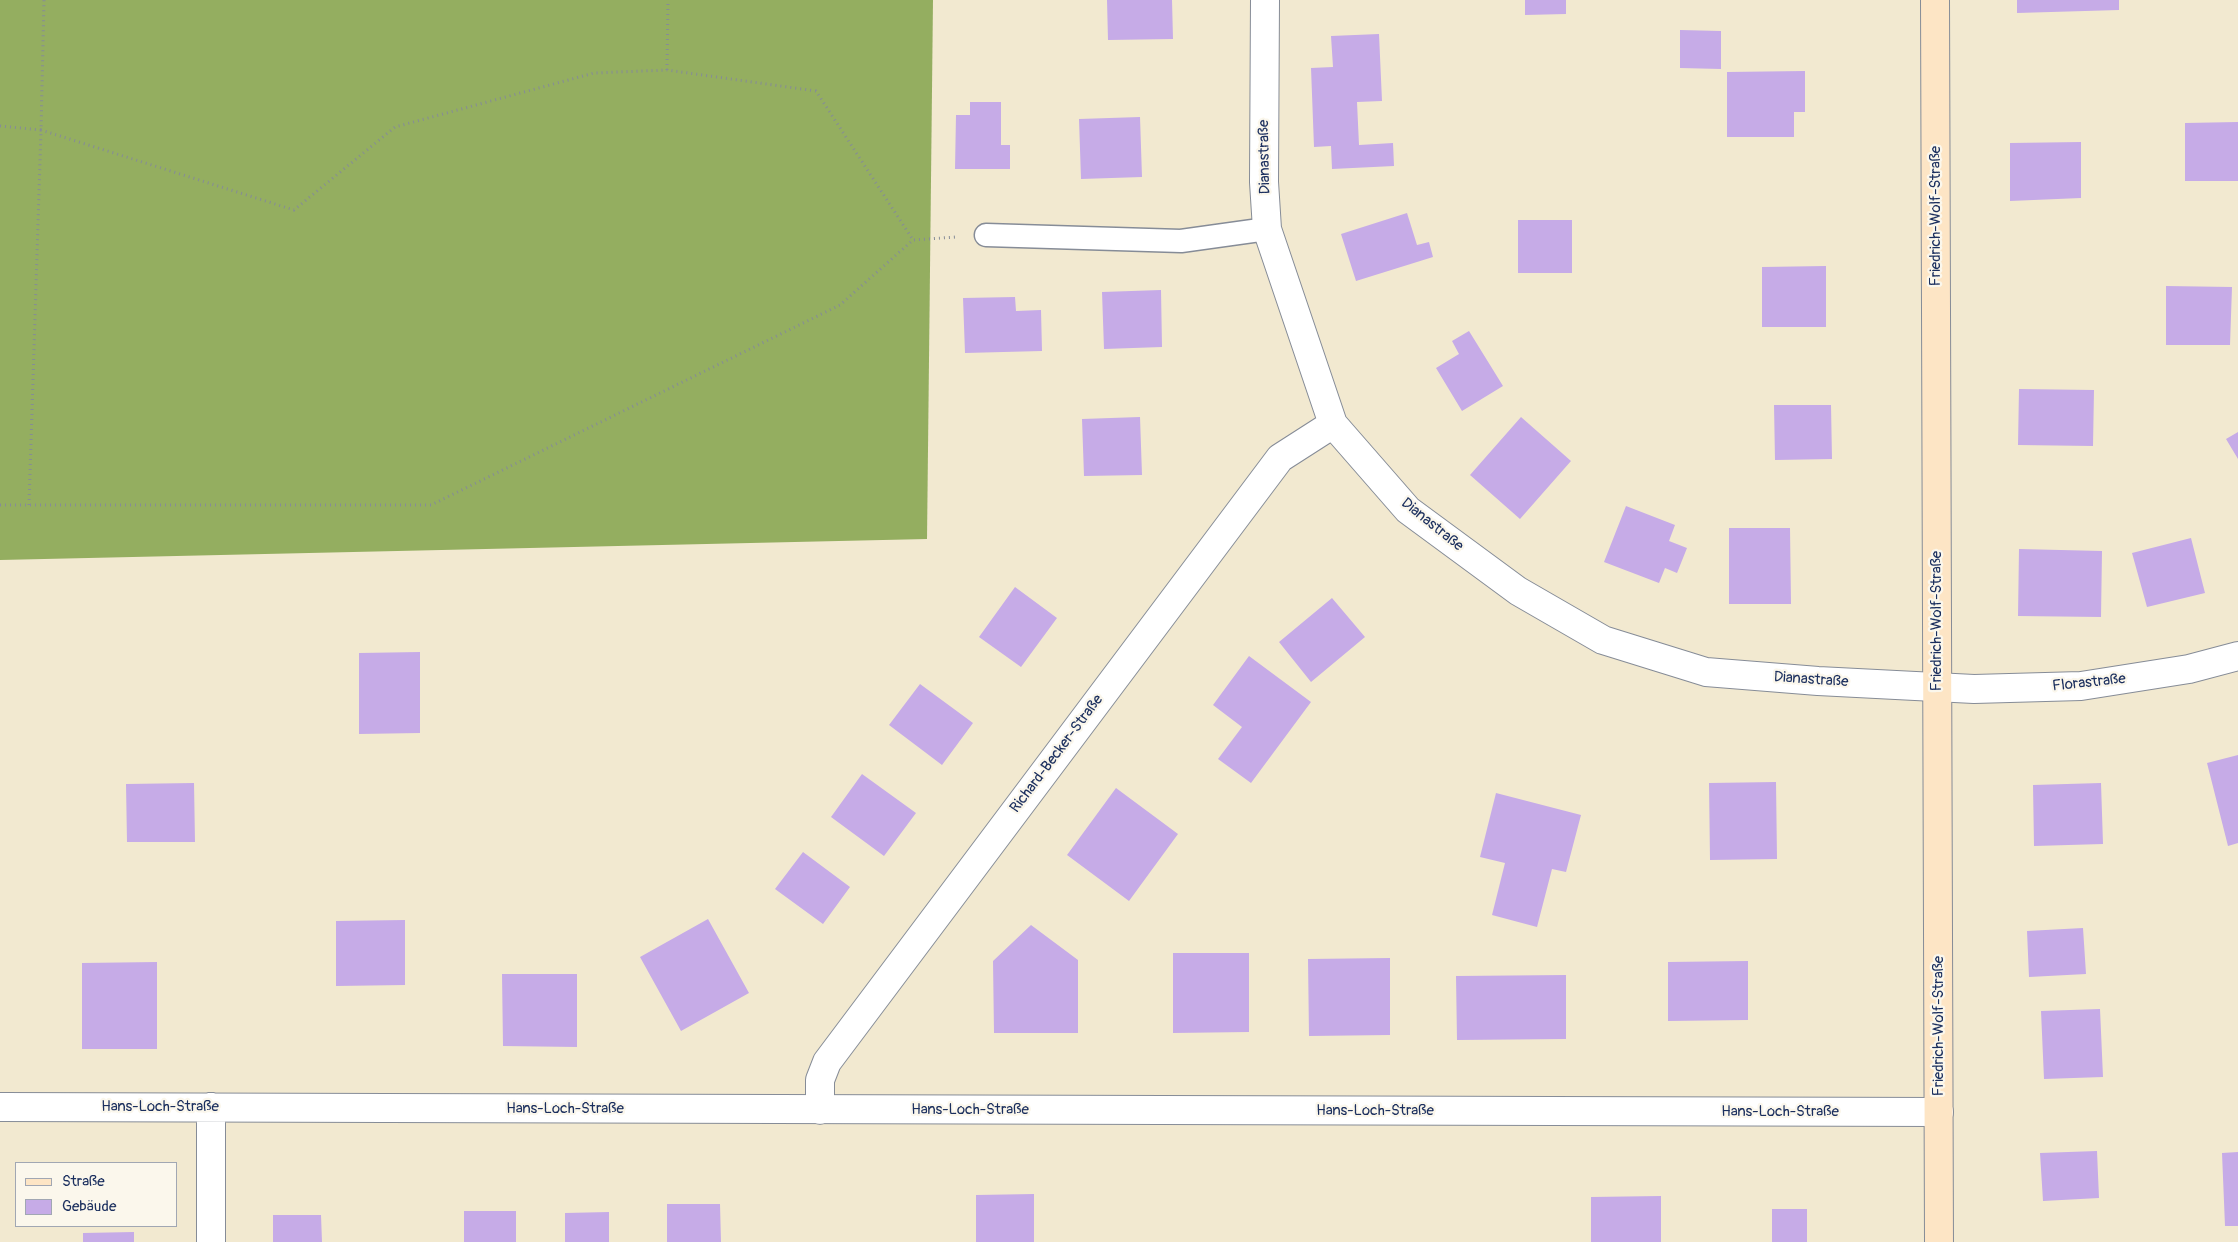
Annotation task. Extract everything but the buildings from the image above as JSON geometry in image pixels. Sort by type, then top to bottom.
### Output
[{"type":"street","name":"Dianastraße","points":[[1265,0],[1264,182],[1267,229],[1333,424],[1408,510],[1518,591],[1603,640],[1706,672],[1938,688]]},
{"type":"street","name":"Friedrich-Wolf-Straße","points":[[1935,0],[1939,1242]]},
{"type":"street","name":"Richard-Becker-Straße","points":[[820,1110],[820,1080],[827,1062],[1280,458],[1333,424]]},
{"type":"street","name":"Florastraße","points":[[1938,688],[1974,689],[2081,686],[2189,669],[2238,656]]},
{"type":"street","name":"Hans-Loch-Straße","points":[[0,1107],[1939,1112]]},
{"type":"street","points":[[211,1107],[211,1242]]},
{"type":"lane","points":[[986,235],[1181,241],[1267,229]]},
{"type":"path","points":[[29,505],[44,0]]},
{"type":"path","points":[[667,70],[668,0]]},
{"type":"path","points":[[0,126],[41,130],[294,210],[395,127],[594,73],[667,70],[816,92],[913,240]]},
{"type":"path","points":[[0,505],[431,505],[840,305],[913,240],[986,235]]},
{"type":"green space","points":[[0,0],[933,0],[927,539],[0,560]]}]
